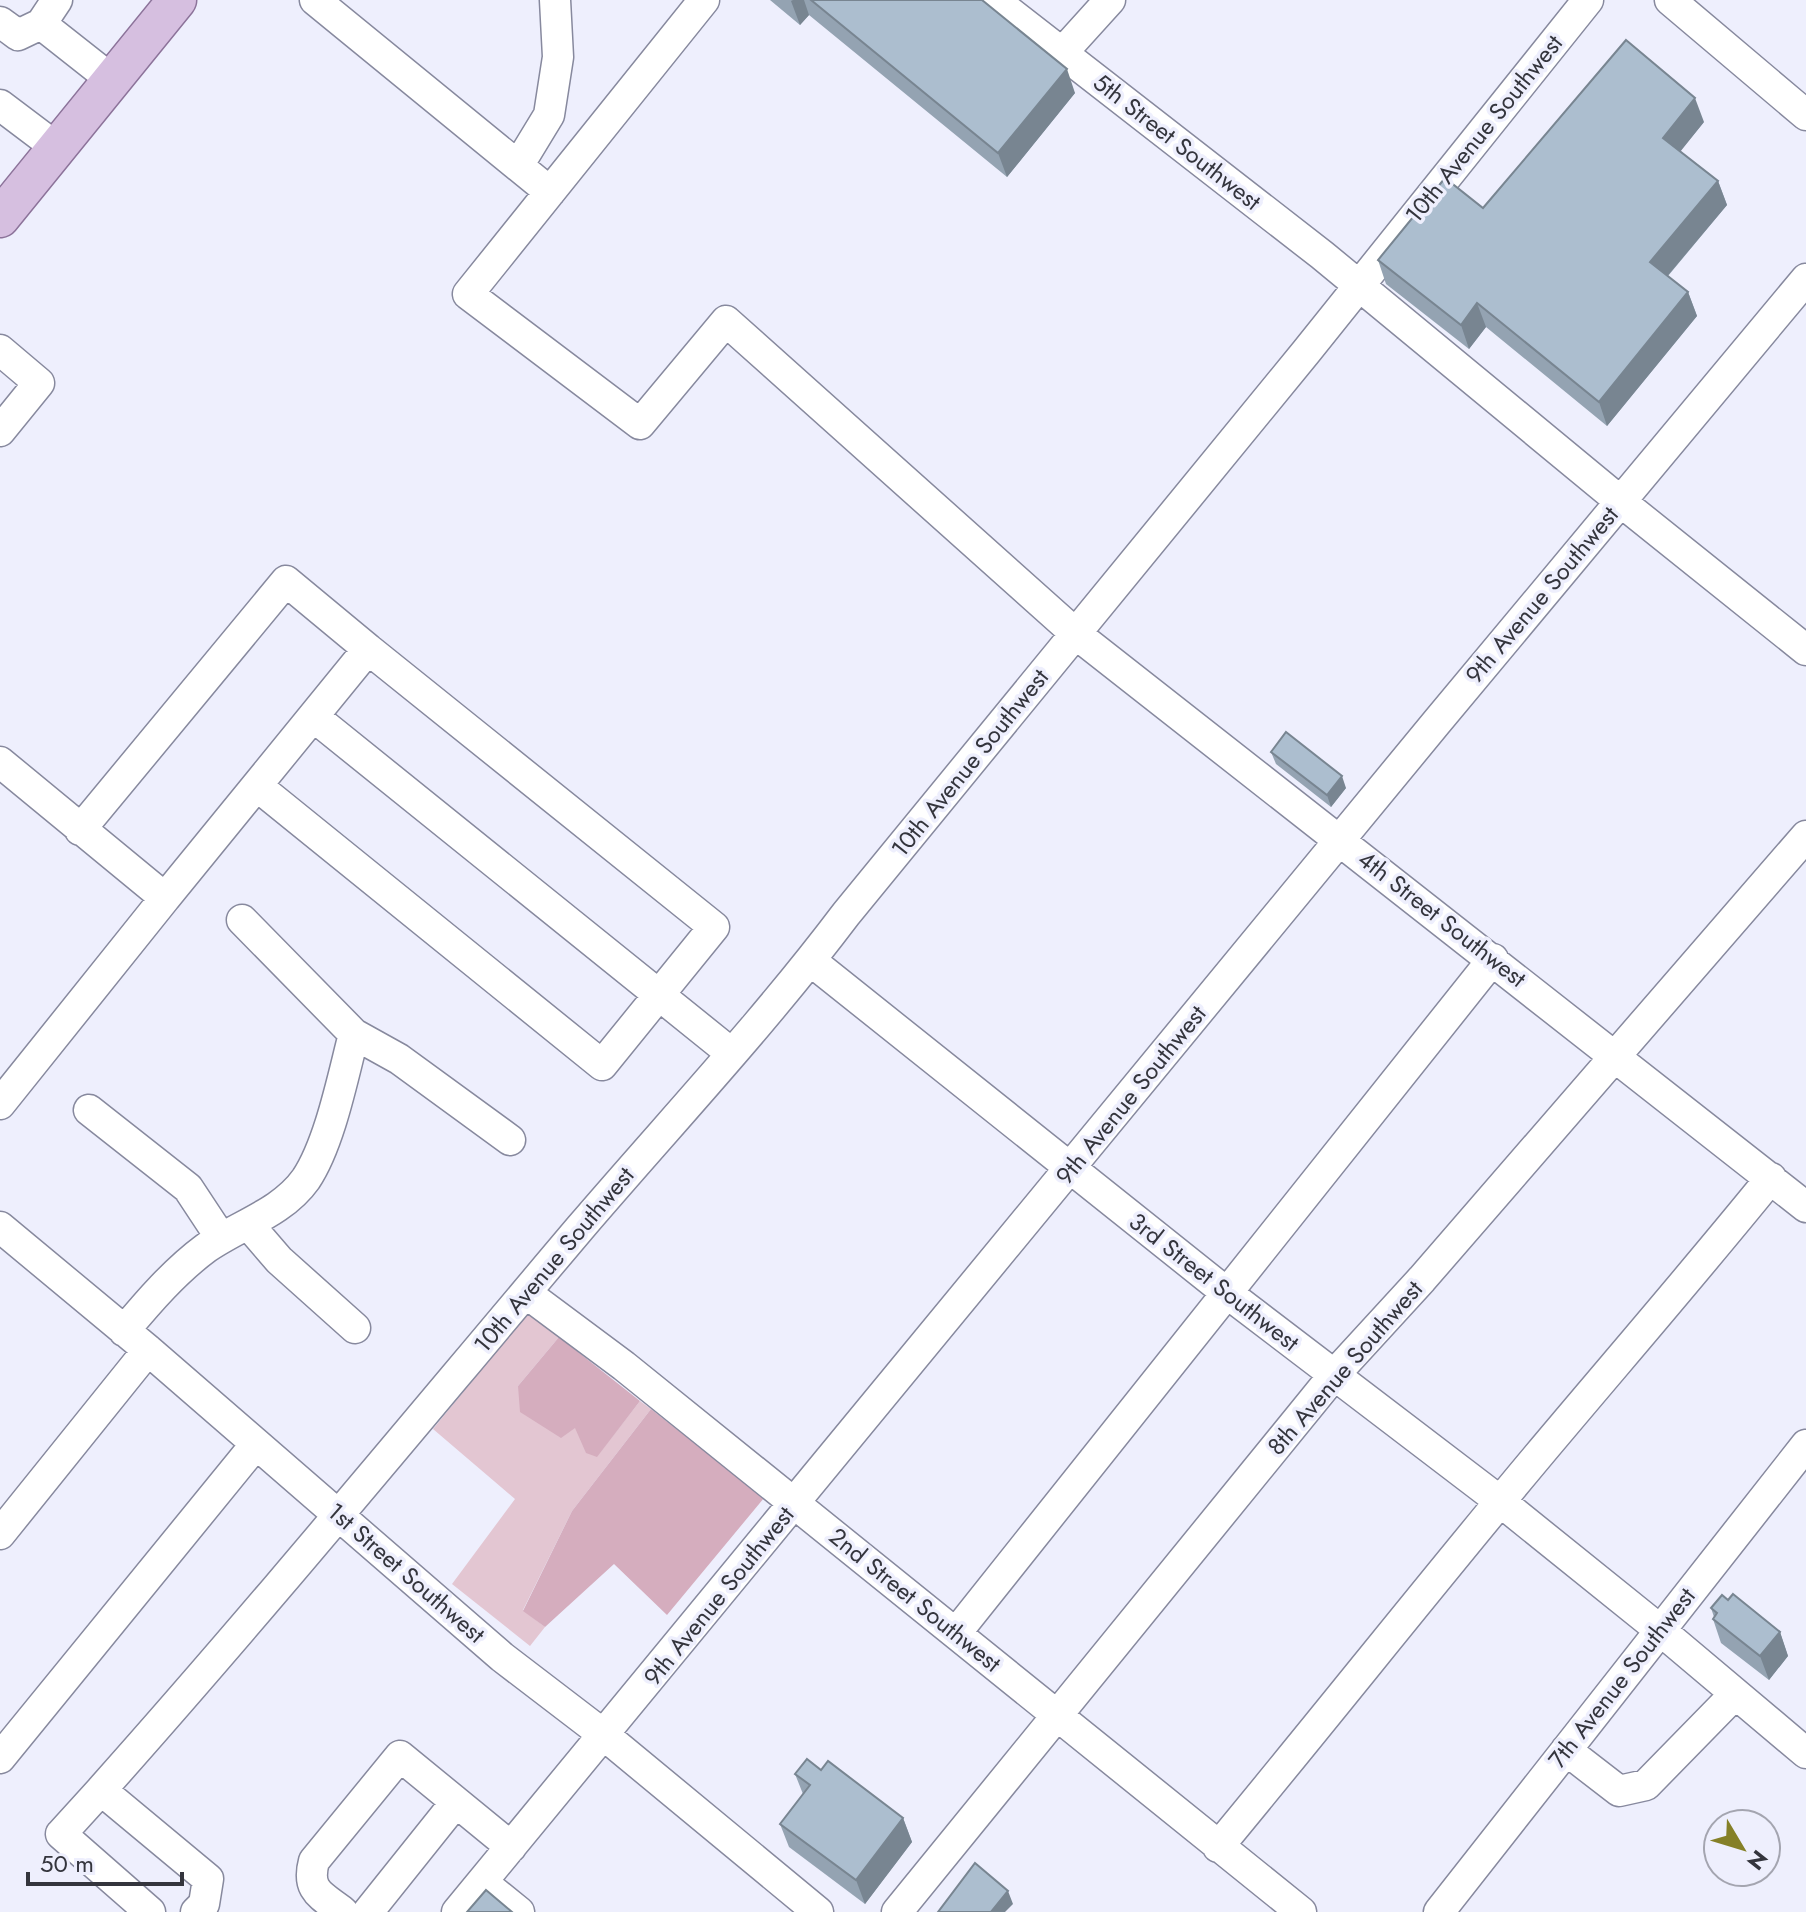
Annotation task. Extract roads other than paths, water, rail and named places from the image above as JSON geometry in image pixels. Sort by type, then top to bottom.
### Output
[{"type":"main road","points":[[0,218],[177,0]]},
{"type":"street","points":[[315,0],[550,192],[704,0]]},
{"type":"street","points":[[518,166],[549,115],[558,57],[555,0]]},
{"type":"street","name":"5th Street Southwest","points":[[994,0],[1359,285],[1620,501]]},
{"type":"street","points":[[1062,53],[1110,0]]},
{"type":"street","name":"10th Avenue Southwest","points":[[150,1912],[61,1834],[232,1644],[526,1293],[811,961],[1588,0]]},
{"type":"street","points":[[1670,0],[1806,115]]},
{"type":"street","points":[[0,22],[18,35],[49,12],[112,80]]},
{"type":"street","points":[[0,105],[57,148]]},
{"type":"street","name":"4th Street Southwest","points":[[550,192],[468,294],[640,424],[726,321],[1076,634],[1806,1207]]},
{"type":"street","name":"9th Avenue Southwest","points":[[457,1912],[1806,279]]},
{"type":"street","points":[[0,350],[39,383],[0,431]]},
{"type":"street","points":[[1620,501],[1806,650]]},
{"type":"street","points":[[80,830],[286,581],[714,927],[602,1065],[257,786]]},
{"type":"street","points":[[0,1104],[368,649]]},
{"type":"street","points":[[314,717],[731,1053]]},
{"type":"street","points":[[0,762],[165,898]]},
{"type":"street","name":"8th Avenue Southwest","points":[[897,1912],[1334,1375],[1422,1279],[1806,836]]},
{"type":"street","points":[[242,920],[354,1034],[399,1059],[510,1140]]},
{"type":"street","points":[[956,1633],[1493,959]]},
{"type":"street","name":"3rd Street Southwest","points":[[811,961],[1227,1293],[1501,1502],[1806,1753]]},
{"type":"street","points":[[124,1331],[171,1279],[221,1238],[294,1194],[314,1165],[354,1034]]},
{"type":"street","points":[[89,1110],[188,1188],[221,1238]]},
{"type":"street","points":[[1218,1847],[1771,1178]]},
{"type":"street","points":[[248,1224],[279,1260],[355,1328]]},
{"type":"street","name":"1st Street Southwest","points":[[0,1227],[148,1350],[502,1657],[604,1735],[818,1912]]},
{"type":"street","name":"2nd Street Southwest","points":[[526,1293],[624,1366],[1301,1912]]},
{"type":"street","points":[[0,1534],[148,1350]]},
{"type":"street","points":[[0,1758],[256,1444]]},
{"type":"street","name":"7th Avenue Southwest","points":[[1439,1912],[1806,1445]]},
{"type":"street","points":[[1566,1750],[1619,1791],[1646,1785],[1735,1694]]},
{"type":"street","points":[[343,1912],[315,1890],[309,1878],[314,1861],[400,1756],[511,1847]]},
{"type":"street","points":[[101,1790],[208,1879],[204,1904],[196,1912]]},
{"type":"street","points":[[375,1910],[456,1802]]},
{"type":"street","points":[[482,1882],[519,1912]]}]
